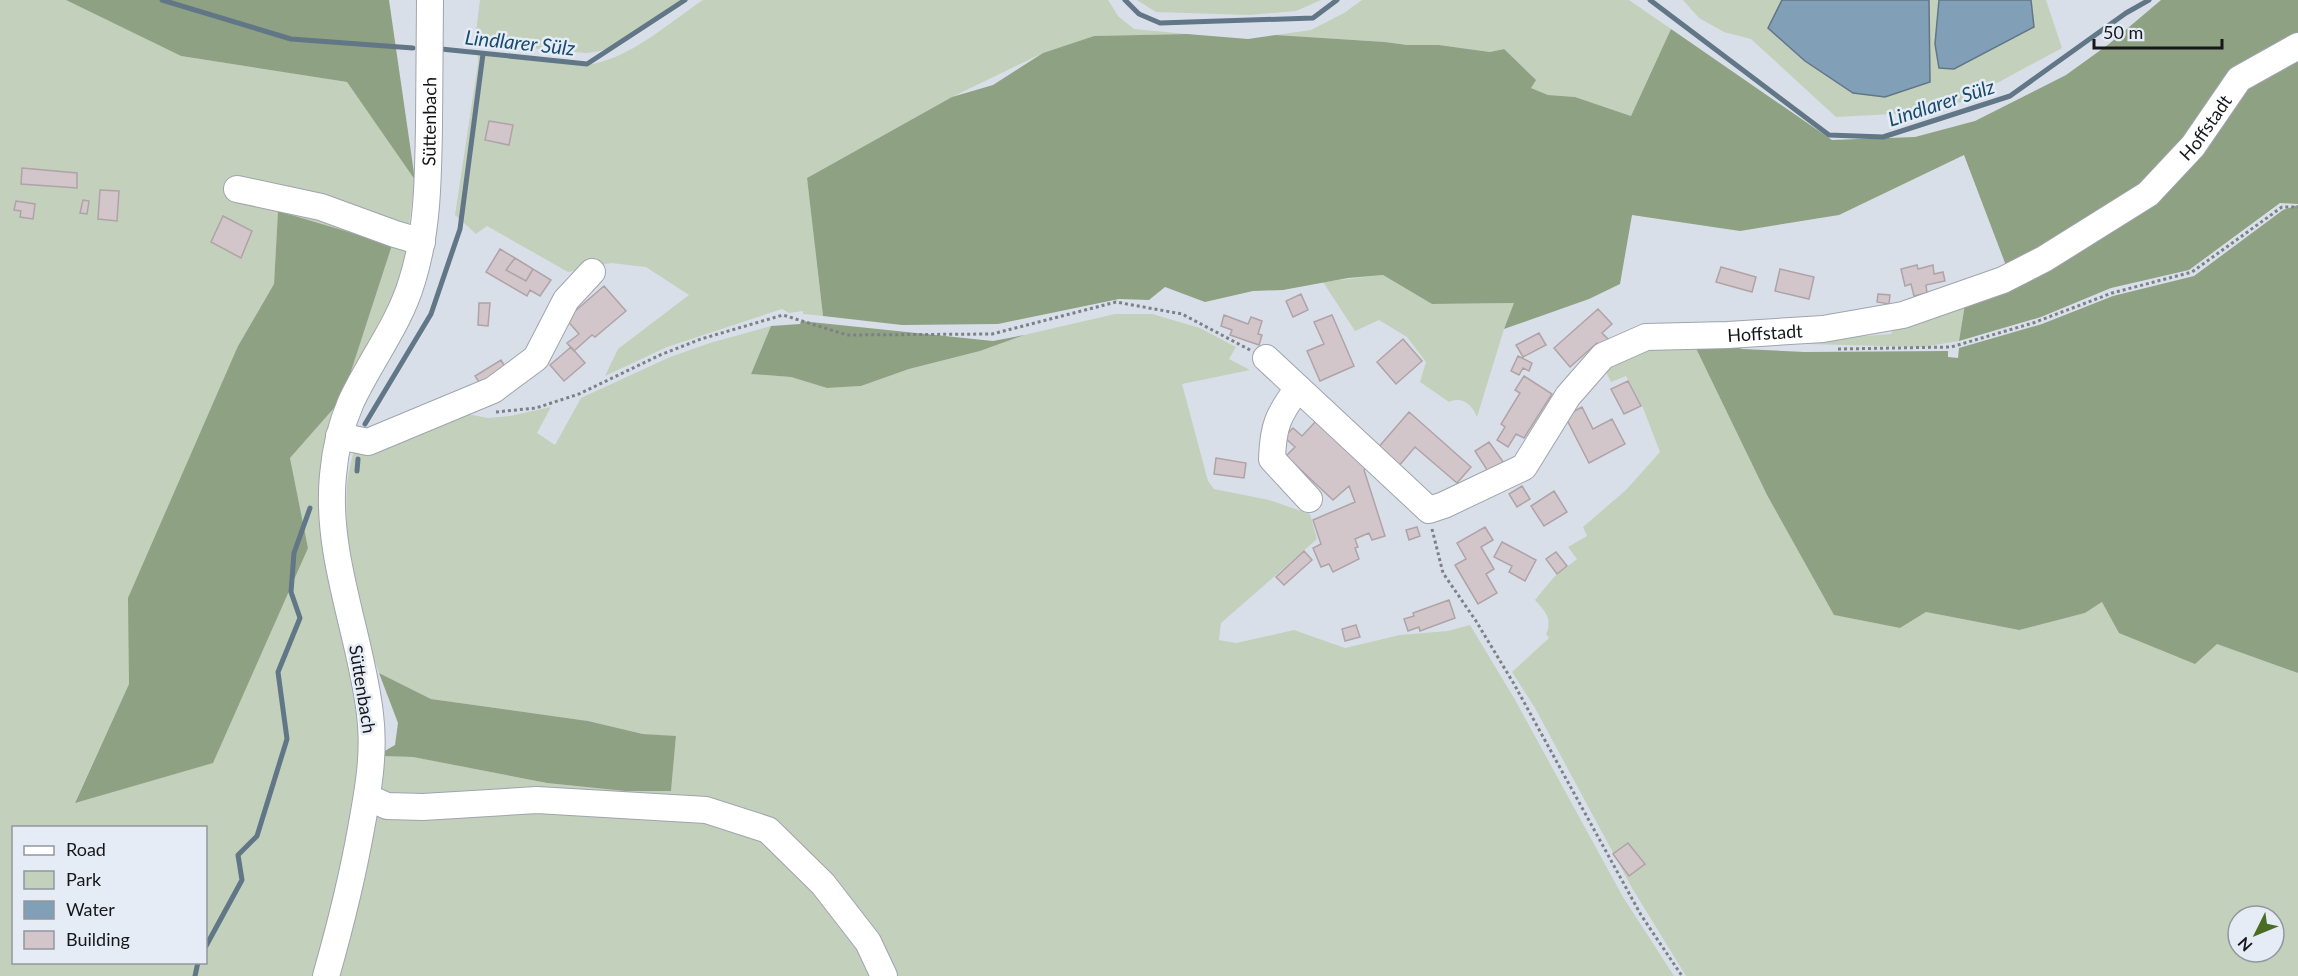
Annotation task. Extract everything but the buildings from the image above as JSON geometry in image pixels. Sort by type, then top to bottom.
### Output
[{"type":"street","name":"Süttenbach","points":[[326,976],[352,875],[372,758],[370,712],[333,523],[333,477],[339,436],[351,403],[401,310],[412,283],[422,242],[428,184],[430,0]]},
{"type":"street","name":"Hoffstadt","points":[[1429,510],[1524,467],[1568,396],[1603,356],[1646,337],[1728,336],[1823,328],[1903,315],[2003,280],[2044,259],[2148,194],[2193,146],[2239,79],[2298,46]]},
{"type":"street","points":[[237,189],[321,207],[422,242]]},
{"type":"street","points":[[339,436],[368,442],[493,390],[536,358],[566,300],[592,272]]},
{"type":"street","points":[[1266,358],[1429,510]]},
{"type":"street","points":[[1298,388],[1283,408],[1272,433],[1272,459],[1309,499]]},
{"type":"street","points":[[367,797],[387,806],[423,807],[537,800],[706,810],[768,830],[823,884],[868,942],[884,976]]},
{"type":"path","points":[[1828,350],[1952,347],[1962,344],[2033,322],[2112,293],[2192,272],[2282,207],[2298,207]]},
{"type":"path","points":[[464,402],[487,414],[536,408],[579,394],[690,343],[783,315],[847,335],[992,334],[1116,302],[1182,314],[1266,358]]},
{"type":"path","points":[[1429,510],[1433,537],[1443,573],[1476,621],[1508,675],[1641,915],[1682,976]]},
{"type":"green space","points":[[0,0],[66,0],[181,56],[347,82],[415,180],[400,294],[328,459],[365,758],[320,976],[0,976]],"holes":[[[278,212],[391,245],[342,399],[290,458],[308,548],[75,802],[129,684],[238,346],[274,284]]]},
{"type":"green space","points":[[66,0],[389,0],[415,180],[347,82],[181,56]]},
{"type":"green space","points":[[480,0],[684,0],[626,41],[600,51],[586,53],[477,44],[476,32]]},
{"type":"green space","points":[[703,0],[1108,0],[1118,16],[1134,29],[1187,34],[1094,36],[1043,53],[952,97],[807,178],[823,316],[803,314],[803,311],[789,313],[782,309],[667,347],[605,376],[618,349],[689,295],[646,267],[611,263],[568,272],[487,226],[476,234],[455,215],[478,55],[587,65],[618,56],[633,48]]},
{"type":"green space","points":[[1137,0],[1321,0],[1296,11],[1249,15],[1156,12]]},
{"type":"green space","points":[[1362,0],[1629,0],[1671,29],[1631,116],[1575,97],[1548,95],[1531,88],[1504,49],[1490,52],[1439,45],[1407,45],[1276,35],[1311,30],[1344,13]]},
{"type":"green space","points":[[1683,0],[1782,0],[1768,28],[1805,61],[1853,93],[1885,97],[1930,82],[1929,0],[1939,0],[1935,44],[2031,0],[2046,0],[2062,48],[1962,102],[1912,113],[1836,117],[1751,39],[1724,32],[1699,18]]},
{"type":"green space","points":[[2161,0],[2298,0],[2298,204],[2280,203],[2189,270],[2111,288],[2041,317],[1959,341],[1965,304],[2013,284],[1964,155],[1839,215],[1740,231],[1632,215],[1620,284],[1589,299],[1504,329],[1514,303],[1432,304],[1383,275],[1348,278],[1283,290],[1253,291],[1205,302],[1165,287],[1149,300],[1119,299],[998,324],[902,325],[823,316],[807,178],[952,97],[993,85],[1043,53],[1094,36],[1187,34],[1248,39],[1276,35],[1407,45],[1439,45],[1490,52],[1504,49],[1536,80],[1531,88],[1548,95],[1575,97],[1631,116],[1671,29],[1832,140],[1915,137],[1975,121],[2066,75],[2109,44]]},
{"type":"green space","points":[[2298,205],[2298,673],[2217,644],[2195,664],[2119,633],[2102,602],[2085,613],[2019,630],[1926,612],[1900,628],[1834,615],[1767,495],[1690,336],[1743,349],[1805,352],[1948,351],[1948,357],[1958,358],[1959,348],[2042,324],[2113,296],[2194,276],[2283,210]]},
{"type":"green space","points":[[278,211],[392,245],[342,399],[290,458],[308,548],[213,763],[75,803],[129,684],[128,598],[238,346],[274,284]]},
{"type":"green space","points":[[1383,275],[1432,304],[1515,303],[1504,329],[1477,417],[1463,401],[1449,402],[1420,382],[1426,362],[1407,337],[1379,320],[1355,331],[1323,282]]},
{"type":"green space","points":[[1965,304],[1959,341],[1923,347],[1731,342],[1891,334],[1896,324]]},
{"type":"green space","points":[[1115,314],[1152,314],[1200,328],[1236,347],[1229,359],[1250,370],[1182,384],[1208,481],[1214,489],[1269,500],[1310,514],[1317,539],[1221,623],[1219,640],[1236,643],[1294,630],[1345,648],[1400,635],[1448,631],[1470,625],[1514,698],[1623,897],[1674,976],[335,976],[382,756],[413,757],[547,783],[625,791],[671,791],[676,737],[643,734],[588,721],[431,699],[379,673],[359,604],[350,557],[346,509],[348,476],[354,448],[457,412],[488,418],[510,416],[551,407],[537,433],[555,445],[581,398],[670,357],[771,326],[751,374],[791,377],[827,388],[861,386],[909,369],[980,351],[1024,335]]},
{"type":"green space","points":[[801,321],[993,341],[1024,335],[980,351],[909,369],[861,386],[827,388],[791,377],[751,374],[771,326],[800,324]]},
{"type":"green space","points":[[1690,336],[1767,495],[1835,615],[1900,628],[1926,612],[2019,630],[2085,613],[2102,602],[2298,673],[2298,976],[1686,976],[1632,888],[1535,708],[1512,672],[1549,638],[1546,634],[1549,624],[1547,616],[1535,600],[1554,577],[1577,559],[1568,547],[1587,536],[1583,527],[1626,490],[1660,452],[1643,408],[1626,376],[1611,382],[1604,368],[1631,354]]},
{"type":"green space","points":[[379,673],[431,699],[588,721],[643,734],[676,736],[671,791],[625,791],[547,783],[413,757],[382,756],[383,752],[395,745],[398,723]]},
{"type":"water","points":[[1782,0],[1929,0],[1930,82],[1885,97],[1853,93],[1805,61],[1768,28]]},
{"type":"water","points":[[1939,0],[2031,0],[2034,27],[1954,69],[1939,68],[1935,44]]},
{"type":"waterway","name":"Lindlarer Sülz","points":[[162,0],[291,39],[413,48]]},
{"type":"waterway","name":"Lindlarer Sülz","points":[[441,49],[587,64],[685,0]]},
{"type":"waterway","name":"Lindlarer Sülz","points":[[1125,0],[1139,14],[1160,23],[1313,18],[1337,0]]},
{"type":"waterway","name":"Lindlarer Sülz","points":[[1650,0],[1829,135],[1883,137],[2010,96],[2126,13],[2149,0]]},
{"type":"waterway","points":[[365,424],[431,314],[460,229],[483,54]]},
{"type":"waterway","points":[[357,471],[358,459]]},
{"type":"waterway","points":[[207,944],[242,880],[238,855],[257,836],[287,739],[278,672],[300,618],[291,592],[294,553],[310,508]]},
{"type":"waterway","points":[[195,976],[198,964]]}]
